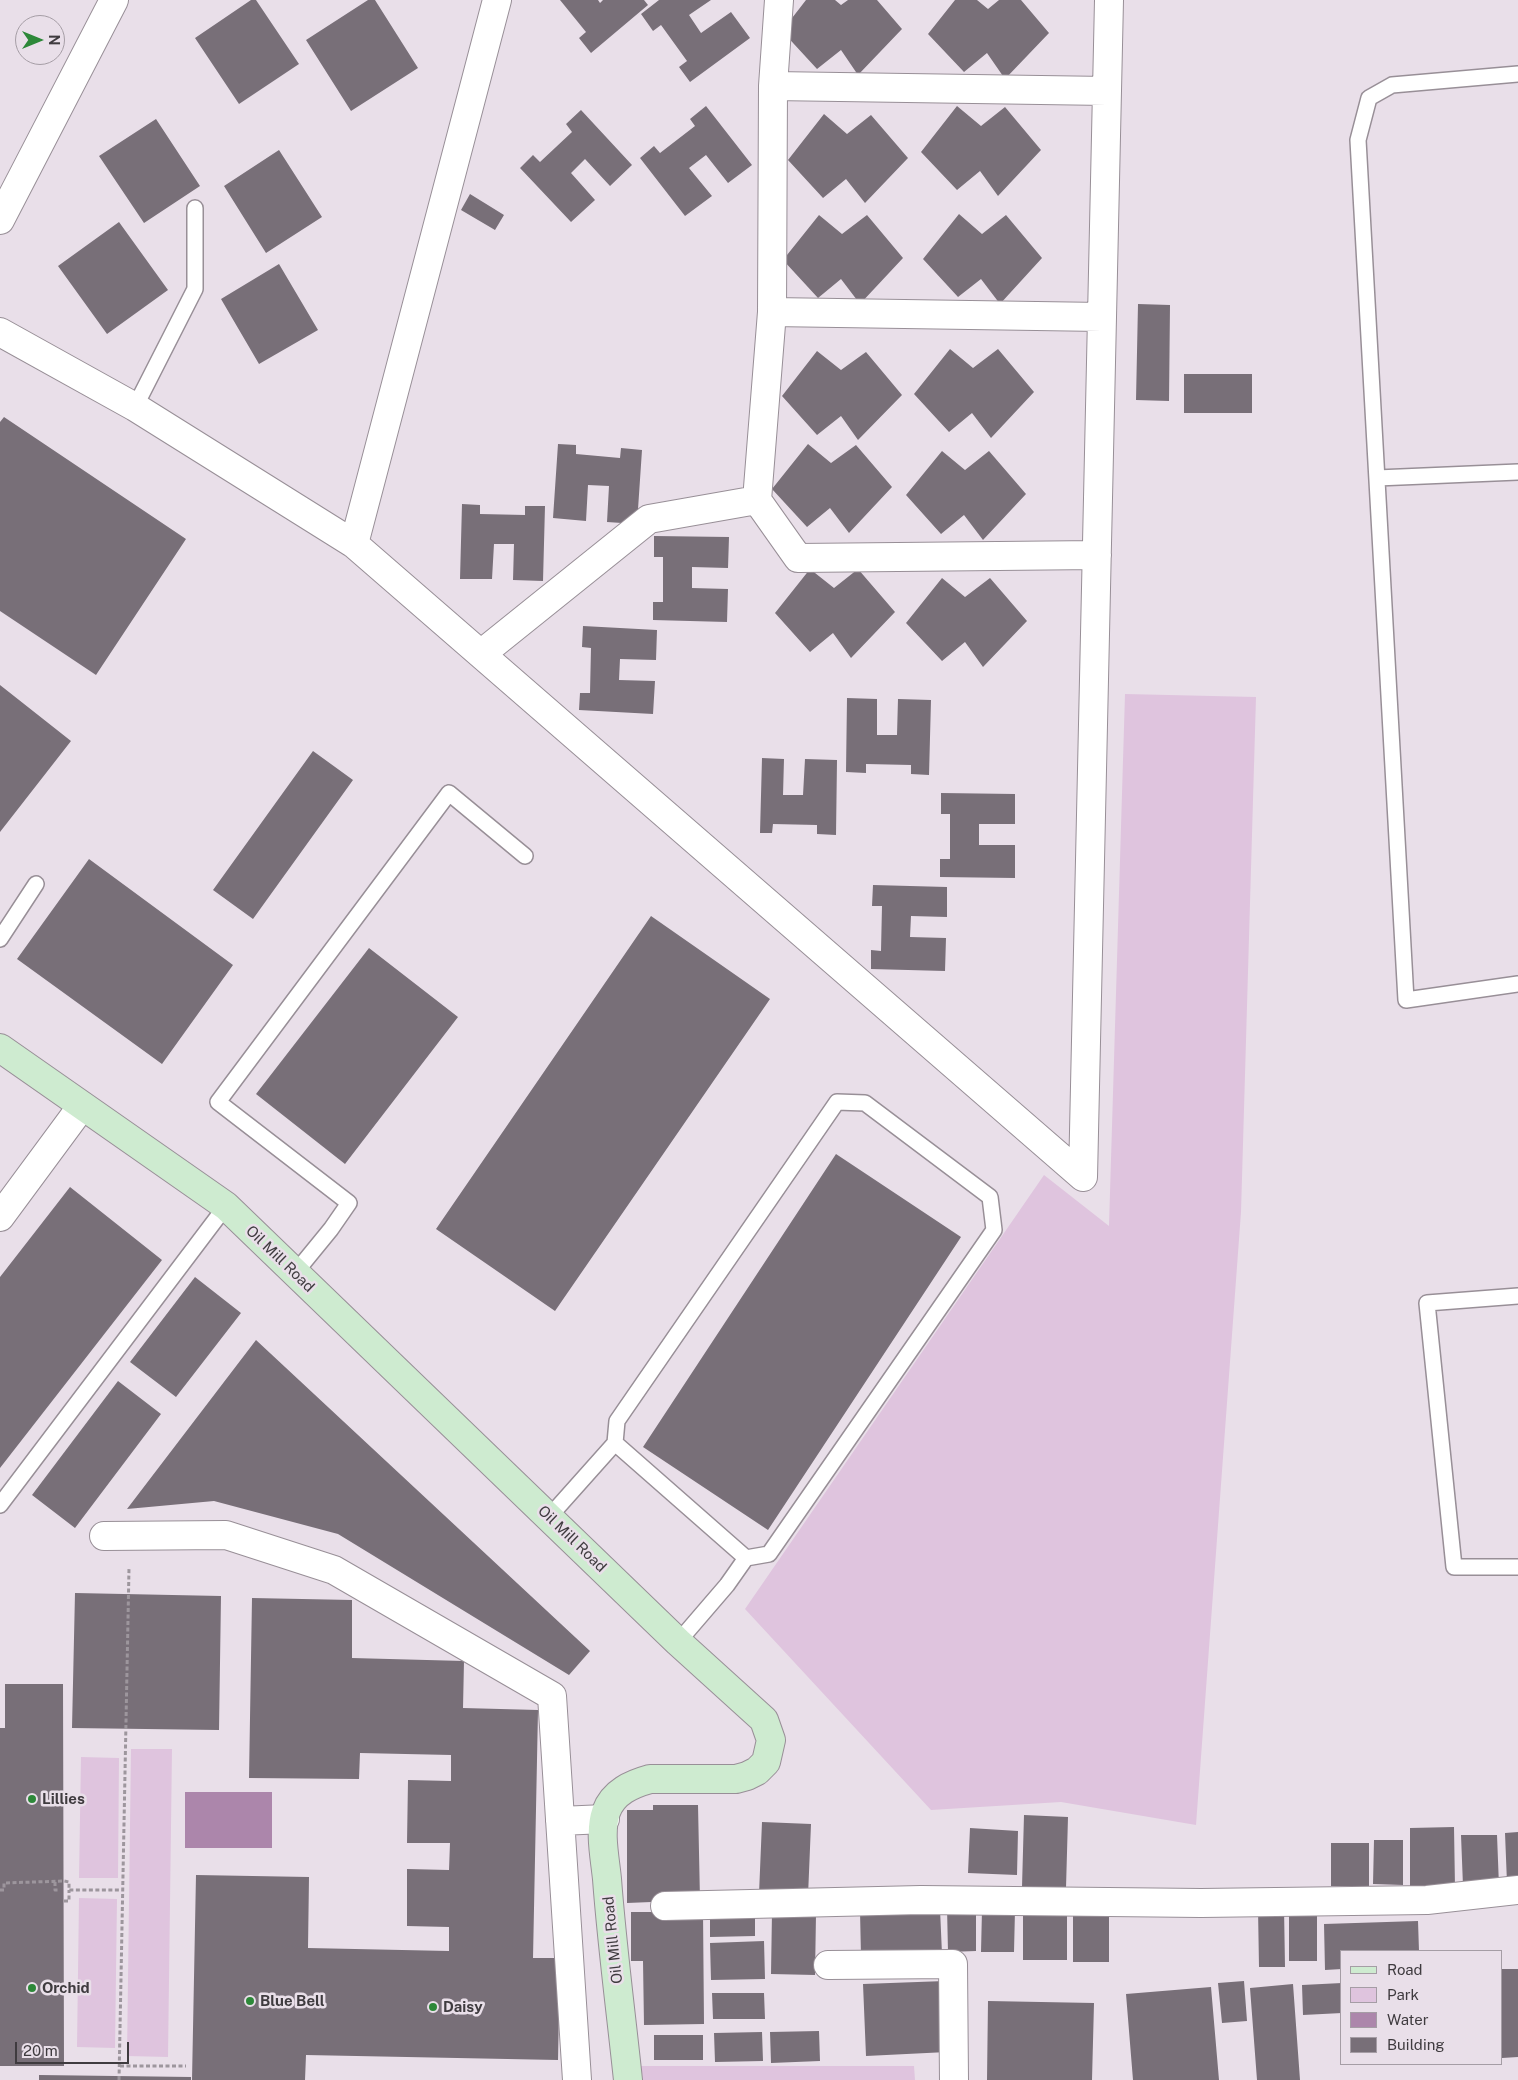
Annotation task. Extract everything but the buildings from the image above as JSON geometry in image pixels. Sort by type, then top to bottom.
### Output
[{"type":"main road","name":"Oil Mill Road","points":[[0,1048],[226,1206],[678,1642],[764,1720],[771,1740],[766,1762],[757,1771],[736,1779],[650,1780],[637,1783],[625,1788],[615,1797],[606,1810],[603,1825],[609,1907],[628,2080]]},
{"type":"street","points":[[0,220],[114,0]]},
{"type":"street","points":[[354,544],[497,0]]},
{"type":"street","points":[[779,0],[773,86],[772,312],[757,500],[798,558],[1097,555]]},
{"type":"street","points":[[0,332],[135,408],[354,544],[1083,1177],[1109,0]]},
{"type":"street","points":[[773,86],[1107,91]]},
{"type":"street","points":[[772,312],[1102,317]]},
{"type":"street","points":[[481,654],[649,519],[757,500]]},
{"type":"street","points":[[0,1217],[82,1106]]},
{"type":"street","points":[[117,1536],[226,1535],[334,1570],[552,1696],[577,2080]]},
{"type":"street","points":[[560,1821],[605,1819]]},
{"type":"street","points":[[665,1906],[921,1900],[1201,1902],[1427,1900],[1518,1890]]},
{"type":"street","points":[[828,1965],[953,1964],[954,2080]]},
{"type":"lane","points":[[1518,74],[1392,85],[1369,98],[1358,140],[1406,1000],[1518,984]]},
{"type":"lane","points":[[135,408],[195,289],[195,208]]},
{"type":"lane","points":[[1377,478],[1518,472]]},
{"type":"lane","points":[[295,1273],[331,1229],[348,1203],[218,1102],[449,793],[524,856]]},
{"type":"lane","points":[[0,939],[36,884]]},
{"type":"lane","points":[[548,1517],[615,1442],[617,1421],[837,1102],[865,1103],[990,1197],[994,1230],[769,1554],[746,1558],[727,1585],[678,1642]]},
{"type":"lane","points":[[0,1505],[226,1206]]},
{"type":"lane","points":[[1518,1296],[1427,1303],[1454,1567],[1518,1567]]},
{"type":"lane","points":[[615,1442],[746,1558]]},
{"type":"path","points":[[117,1536],[123,1890],[119,2080]]},
{"type":"path","points":[[55,1882],[55,1890],[60,1890]]},
{"type":"path","points":[[0,1890],[4,1890],[4,1883],[69,1882],[69,1901],[64,1901]]},
{"type":"path","points":[[69,1890],[123,1890]]},
{"type":"path","points":[[120,2066],[186,2066]]},
{"type":"green space","points":[[1125,694],[1256,697],[1241,1212],[1196,1825],[1061,1802],[931,1810],[745,1609],[1044,1175],[1109,1226]]},
{"type":"green space","points":[[131,1749],[172,1749],[168,2057],[127,2056]]},
{"type":"green space","points":[[81,1757],[119,1758],[118,1878],[79,1878]]},
{"type":"green space","points":[[79,1898],[117,1899],[115,2048],[77,2047]]},
{"type":"green space","points":[[641,2066],[914,2066],[915,2080],[643,2080]]},
{"type":"water","points":[[185,1792],[272,1792],[272,1848],[185,1848]]},
{"type":"place","name":"Lillies","points":[[32,1799]]},
{"type":"place","name":"Orchid","points":[[32,1988]]},
{"type":"place","name":"Blue Bell","points":[[250,2001]]},
{"type":"place","name":"Daisy","points":[[433,2007]]}]
